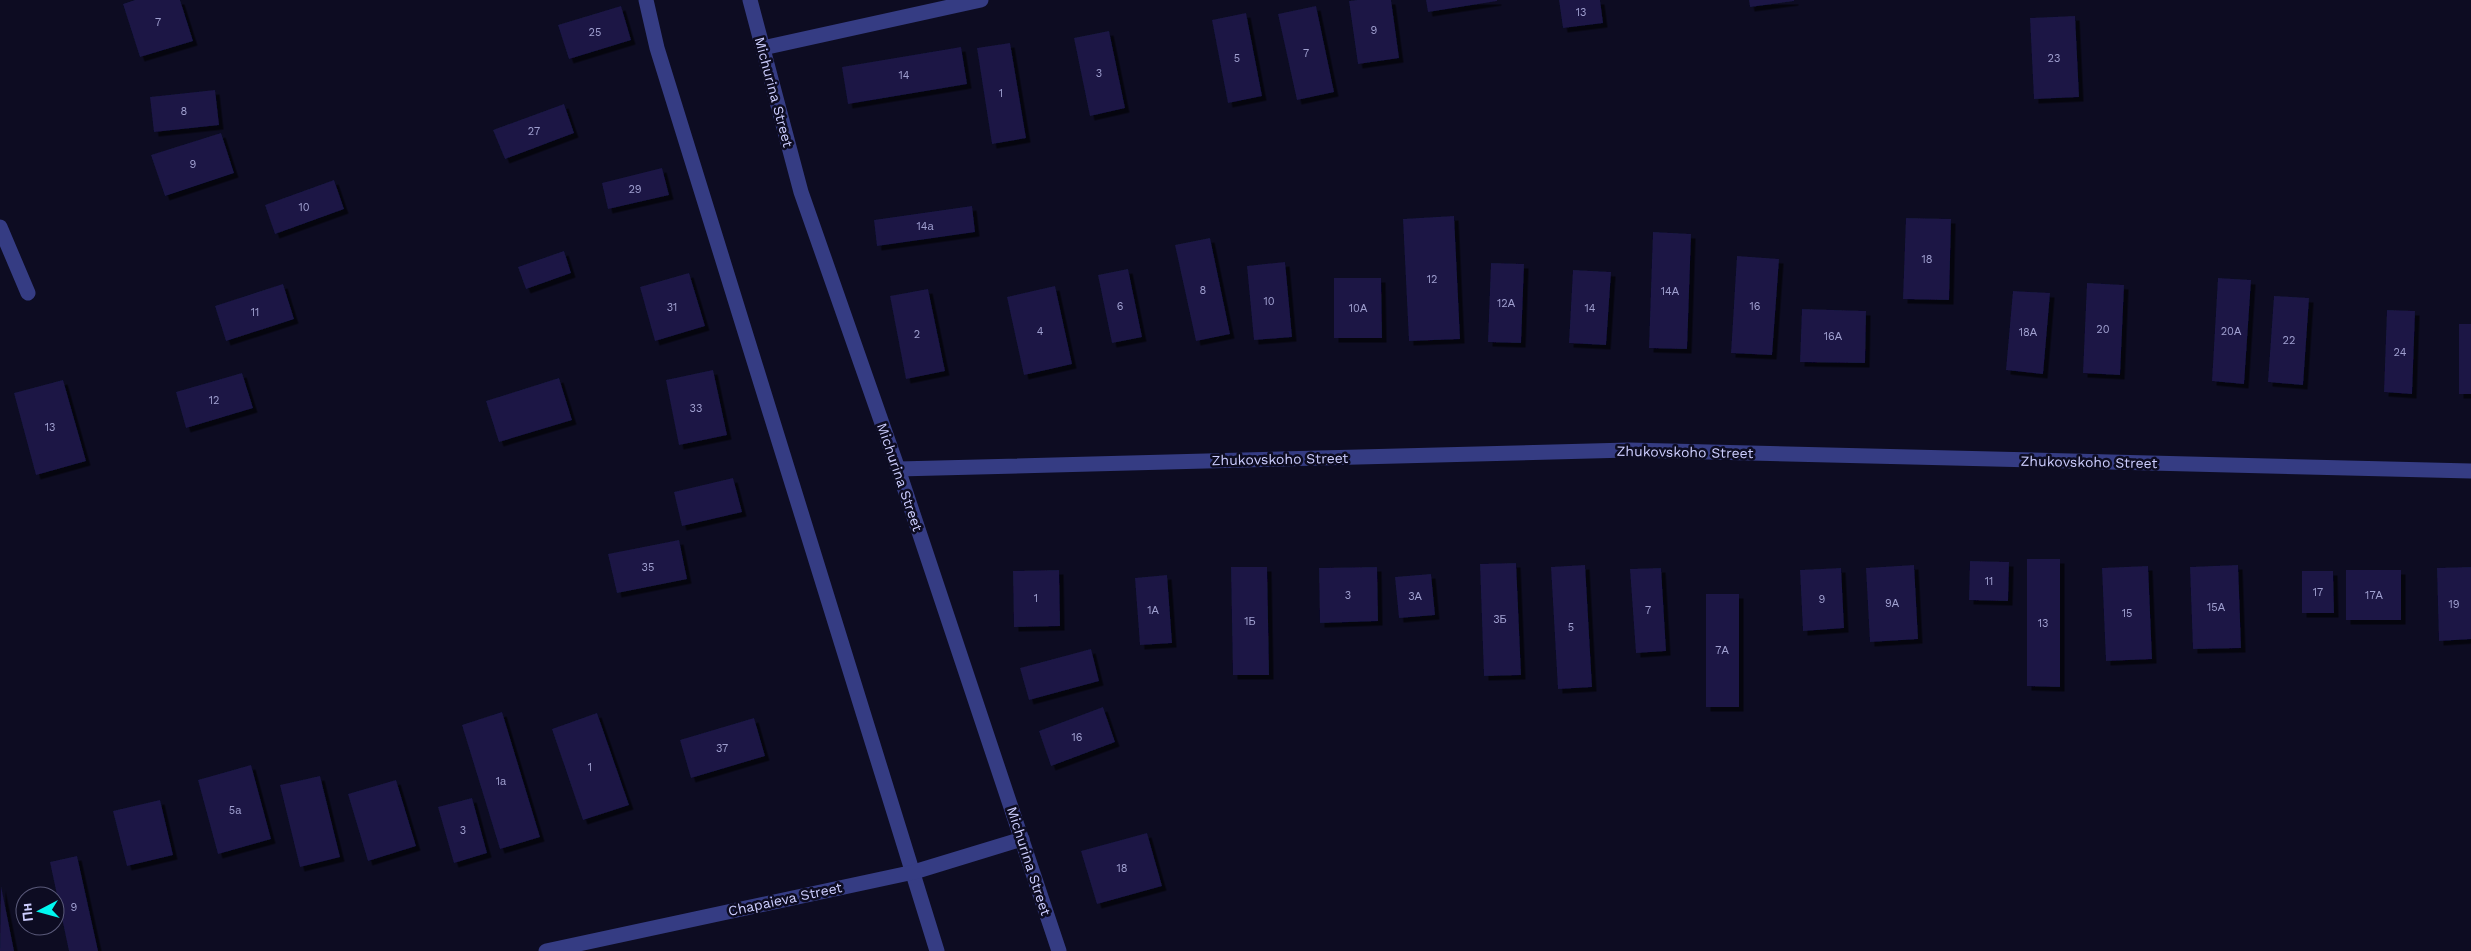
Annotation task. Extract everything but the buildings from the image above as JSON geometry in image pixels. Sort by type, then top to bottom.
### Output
[{"type":"street","points":[[646,0],[657,48],[937,951]]},
{"type":"street","name":"Michurina Street","points":[[750,0],[801,192],[898,469],[1059,951]]},
{"type":"street","points":[[763,48],[981,0]]},
{"type":"street","points":[[0,227],[28,293]]},
{"type":"street","name":"Zhukovskoho Street","points":[[898,469],[1629,450],[2471,471]]},
{"type":"street","name":"Chapaieva Street","points":[[546,951],[914,872],[1022,839]]}]
